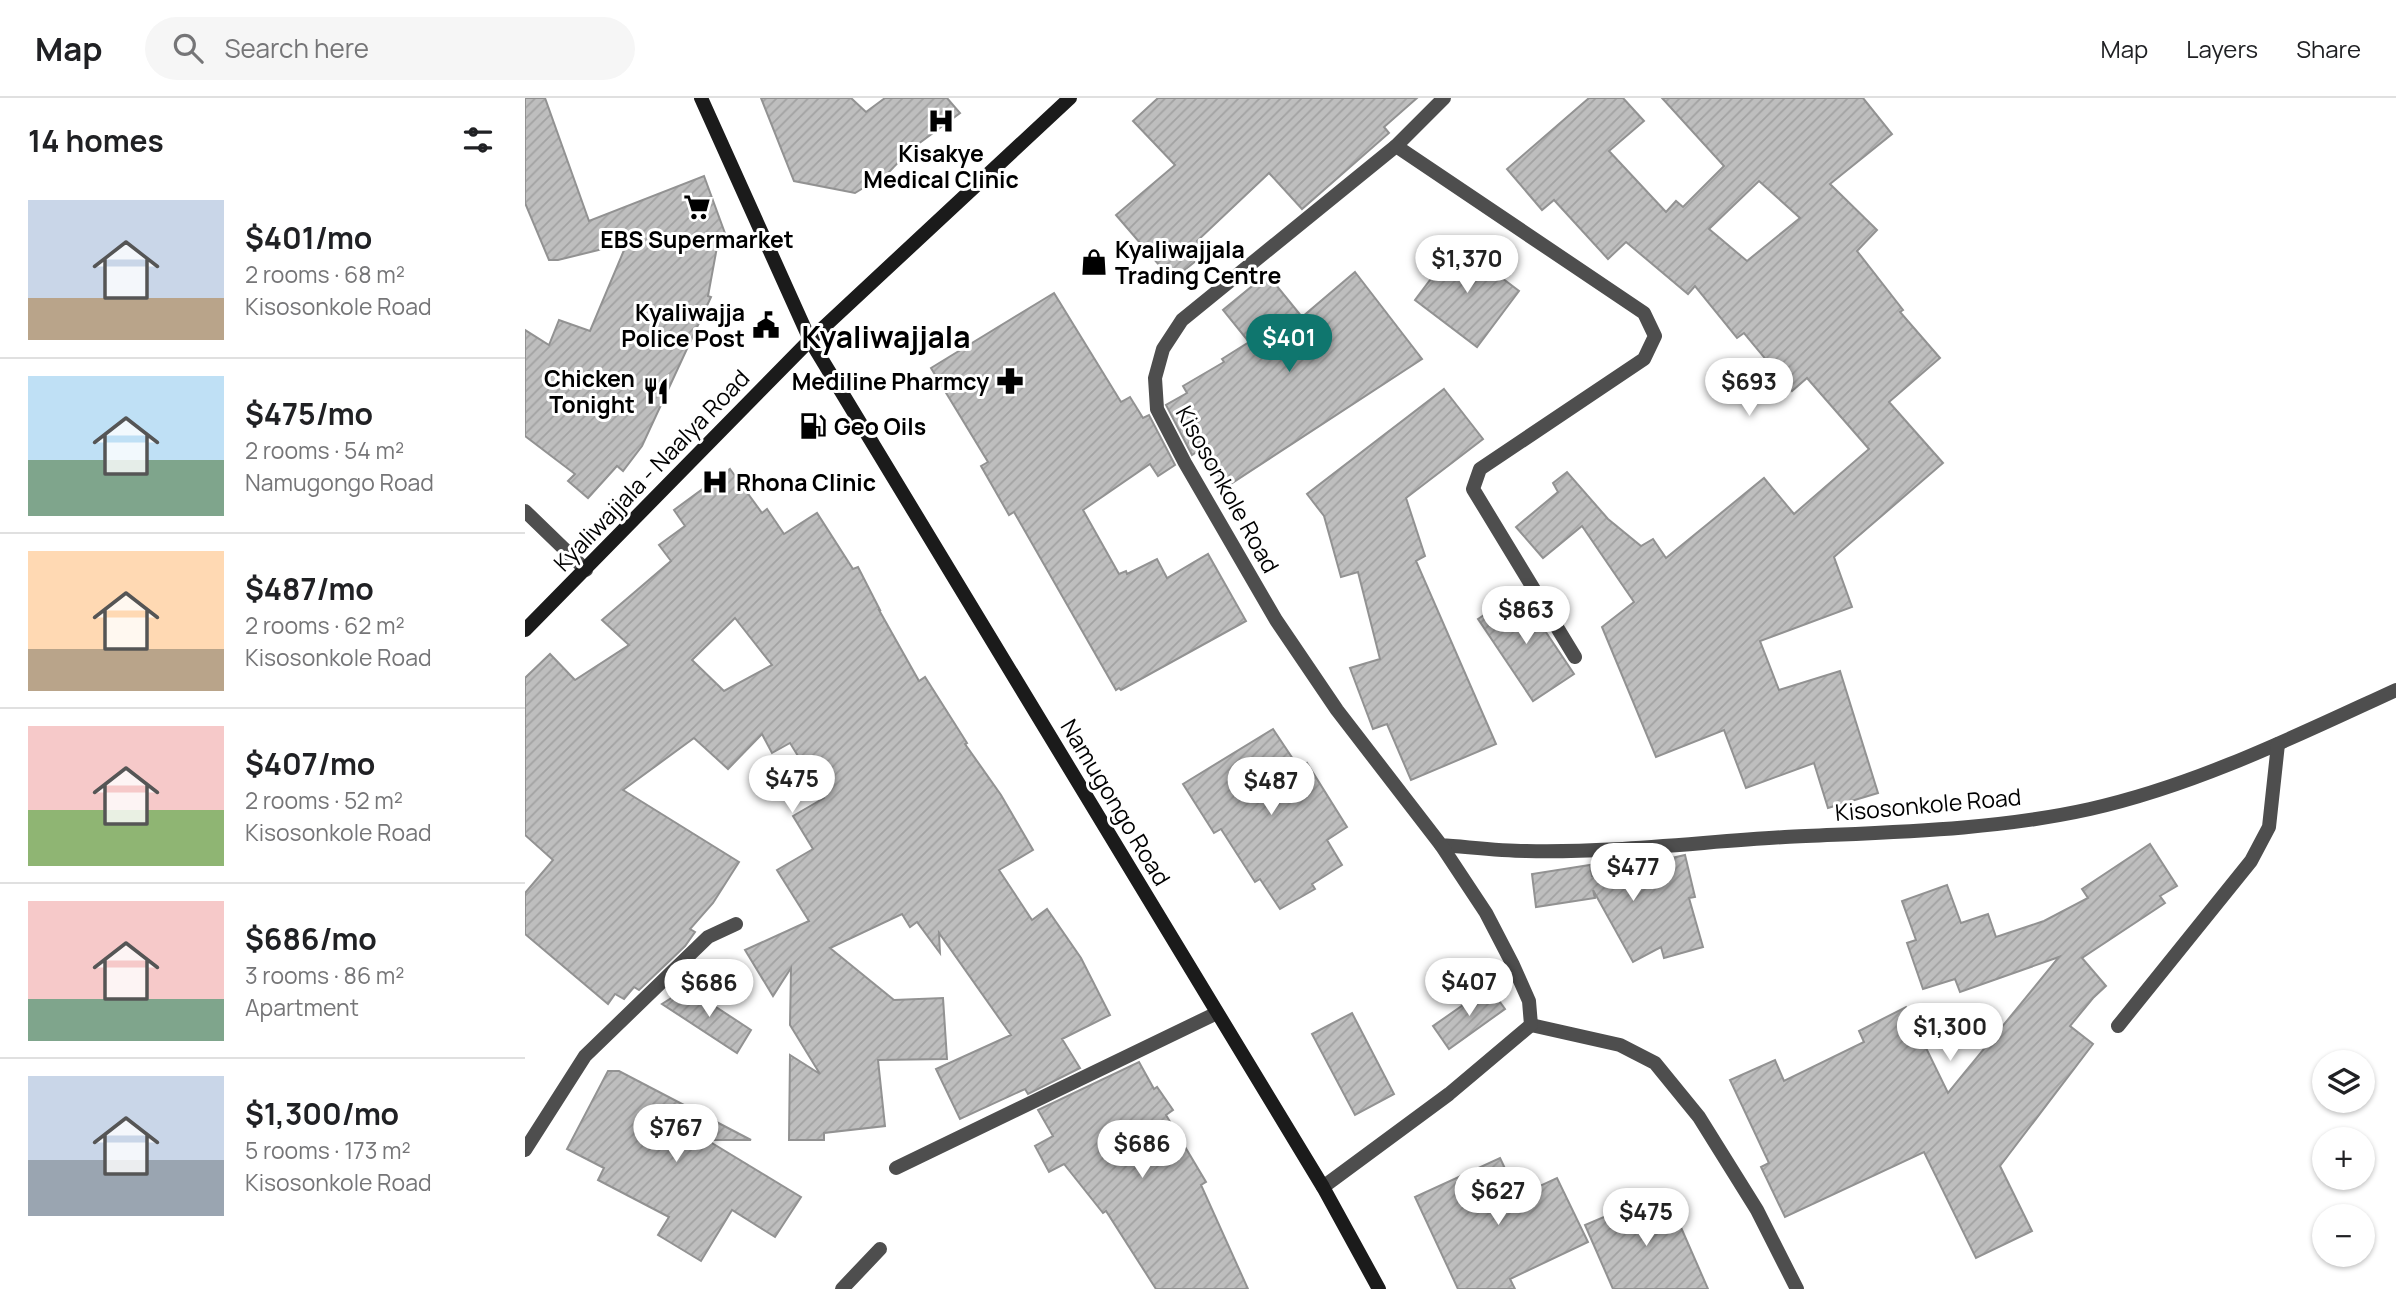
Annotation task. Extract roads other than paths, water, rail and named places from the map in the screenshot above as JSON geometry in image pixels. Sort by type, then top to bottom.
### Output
[{"type":"main road","name":"Namugongo Road","points":[[701,98],[810,340],[1323,1187],[1379,1289]]},
{"type":"main road","name":"Kyaliwajjala - Naalya Road","points":[[528,621],[586,570],[810,340],[1070,98]]},
{"type":"street","name":"Kisosonkole Road","points":[[1444,98],[1396,146],[1182,320],[1163,349],[1155,378],[1157,409],[1185,463],[1276,620],[1337,710],[1441,845],[1486,914],[1529,1001],[1531,1025]]},
{"type":"street","points":[[1396,146],[1644,313],[1655,336],[1644,359],[1480,469],[1473,489],[1575,657]]},
{"type":"street","points":[[525,511],[586,570]]},
{"type":"street","name":"Kisosonkole Road","points":[[1441,845],[1525,852],[1625,848],[1971,826],[2039,818],[2092,808],[2173,785],[2278,744],[2396,690]]},
{"type":"street","points":[[2117,1026],[2251,861],[2269,827],[2278,744]]},
{"type":"street","points":[[525,1150],[585,1056],[708,937],[736,923]]},
{"type":"street","points":[[896,1168],[1217,1013]]},
{"type":"street","points":[[1323,1187],[1449,1094],[1531,1025],[1621,1045],[1655,1063],[1699,1117],[1757,1210],[1797,1289]]},
{"type":"street","points":[[842,1289],[880,1249]]},
{"type":"place","name":"Kisakye Medical Clinic","points":[[941,121]]},
{"type":"place","name":"EBS Supermarket","points":[[697,207]]},
{"type":"place","name":"Kyaliwajjala Trading Centre","points":[[1094,262]]},
{"type":"place","name":"Kyaliwajja Police Post","points":[[766,325]]},
{"type":"place","name":"Mediline Pharmcy","points":[[1010,381]]},
{"type":"place","name":"Chicken Tonight","points":[[656,391]]},
{"type":"place","name":"Geo Oils","points":[[813,426]]},
{"type":"place","name":"Rhona Clinic","points":[[715,482]]},
{"type":"district","name":"Kyaliwajjala","points":[[886,336]]}]
